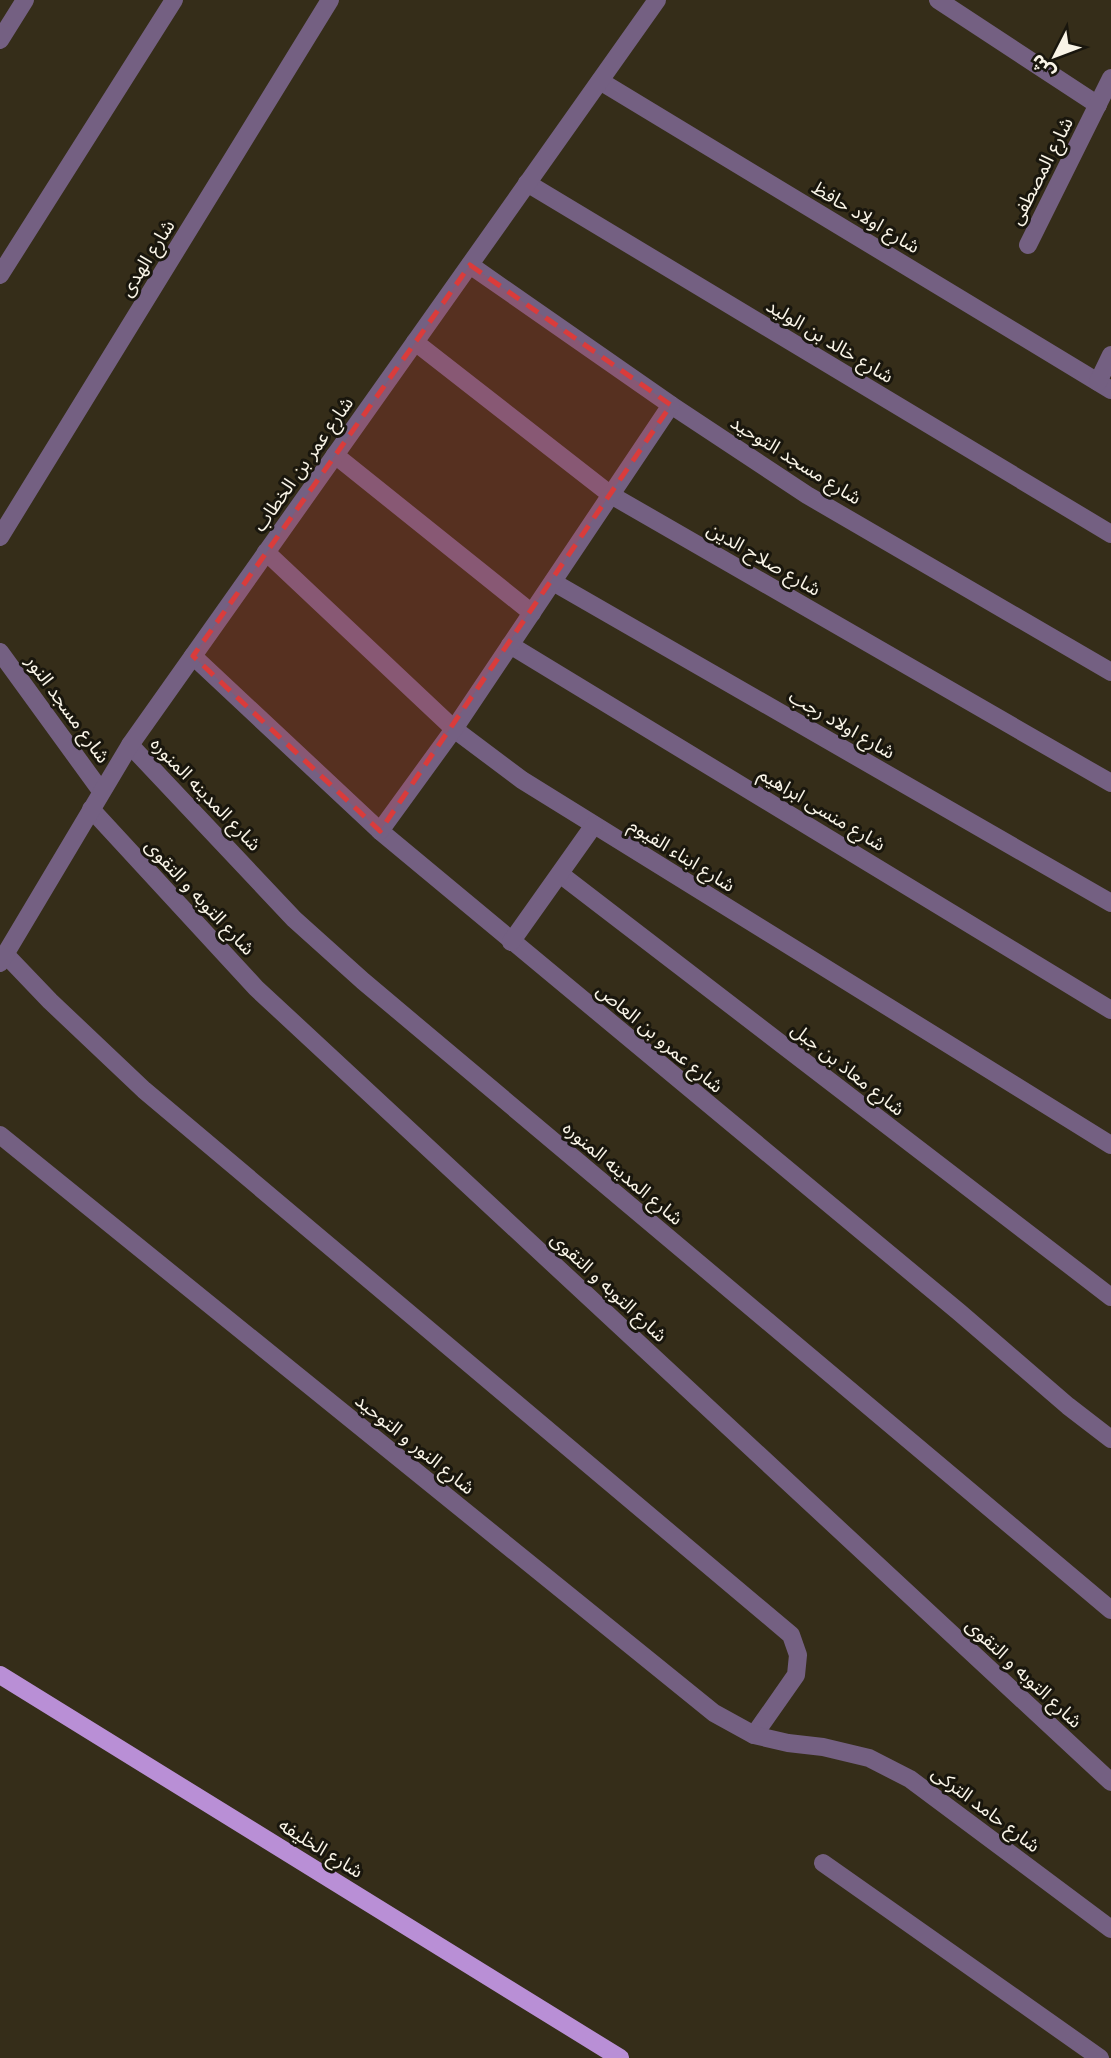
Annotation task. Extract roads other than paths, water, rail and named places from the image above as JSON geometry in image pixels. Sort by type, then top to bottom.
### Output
[{"type":"main road","name":"شارع الخليفه","points":[[0,1675],[620,2058]]},
{"type":"street","points":[[0,40],[25,0]]},
{"type":"street","points":[[0,275],[174,0]]},
{"type":"street","name":"شارع الهدى","points":[[0,537],[330,0]]},
{"type":"street","name":"شارع عمر بن الخطاب","points":[[3,958],[130,745],[657,0]]},
{"type":"street","points":[[938,0],[1098,105]]},
{"type":"street","name":"شارع المصطفى","points":[[1027,245],[1111,78]]},
{"type":"street","name":"شارع اولاد حافظ","points":[[600,81],[1105,386]]},
{"type":"street","name":"شارع خالد بن الوليد","points":[[527,183],[1111,534]]},
{"type":"street","name":"شارع مسجد التوحيد","points":[[470,265],[671,405],[807,495],[1111,672]]},
{"type":"street","name":"شارع صلاح الدين","points":[[415,342],[611,495],[1111,783]]},
{"type":"street","points":[[1105,386],[1111,355]]},
{"type":"street","points":[[380,831],[454,729],[671,405]]},
{"type":"street","points":[[335,455],[532,613]]},
{"type":"street","name":"شارع ابناء الفيوم","points":[[266,552],[454,729],[522,780],[1111,1145]]},
{"type":"street","name":"شارع اولاد رجب","points":[[553,582],[1111,903]]},
{"type":"street","name":"شارع منسى ابراهيم","points":[[510,645],[1111,1010]]},
{"type":"street","name":"شارع مسجد النور","points":[[0,652],[101,790]]},
{"type":"street","name":"شارع عمرو بن العاص","points":[[193,656],[380,831],[938,1294],[1068,1406],[1111,1439]]},
{"type":"street","name":"شارع المدينه المنوره","points":[[130,745],[294,919],[363,981],[1111,1610]]},
{"type":"street","name":"شارع التوبه و التقوى","points":[[91,810],[256,988],[1111,1783]]},
{"type":"street","points":[[511,942],[594,825]]},
{"type":"street","name":"شارع معاذ بن جبل","points":[[560,874],[1111,1297]]},
{"type":"street","points":[[3,958],[144,1090],[791,1636],[798,1655],[796,1675],[754,1735]]},
{"type":"street","name":"شارع النور و التوحيد","points":[[0,1135],[714,1713],[754,1735],[823,1747]]},
{"type":"street","name":"شارع حامد التركى","points":[[823,1747],[869,1758],[910,1779],[1111,1929]]},
{"type":"street","points":[[823,1863],[1100,2058]]}]
